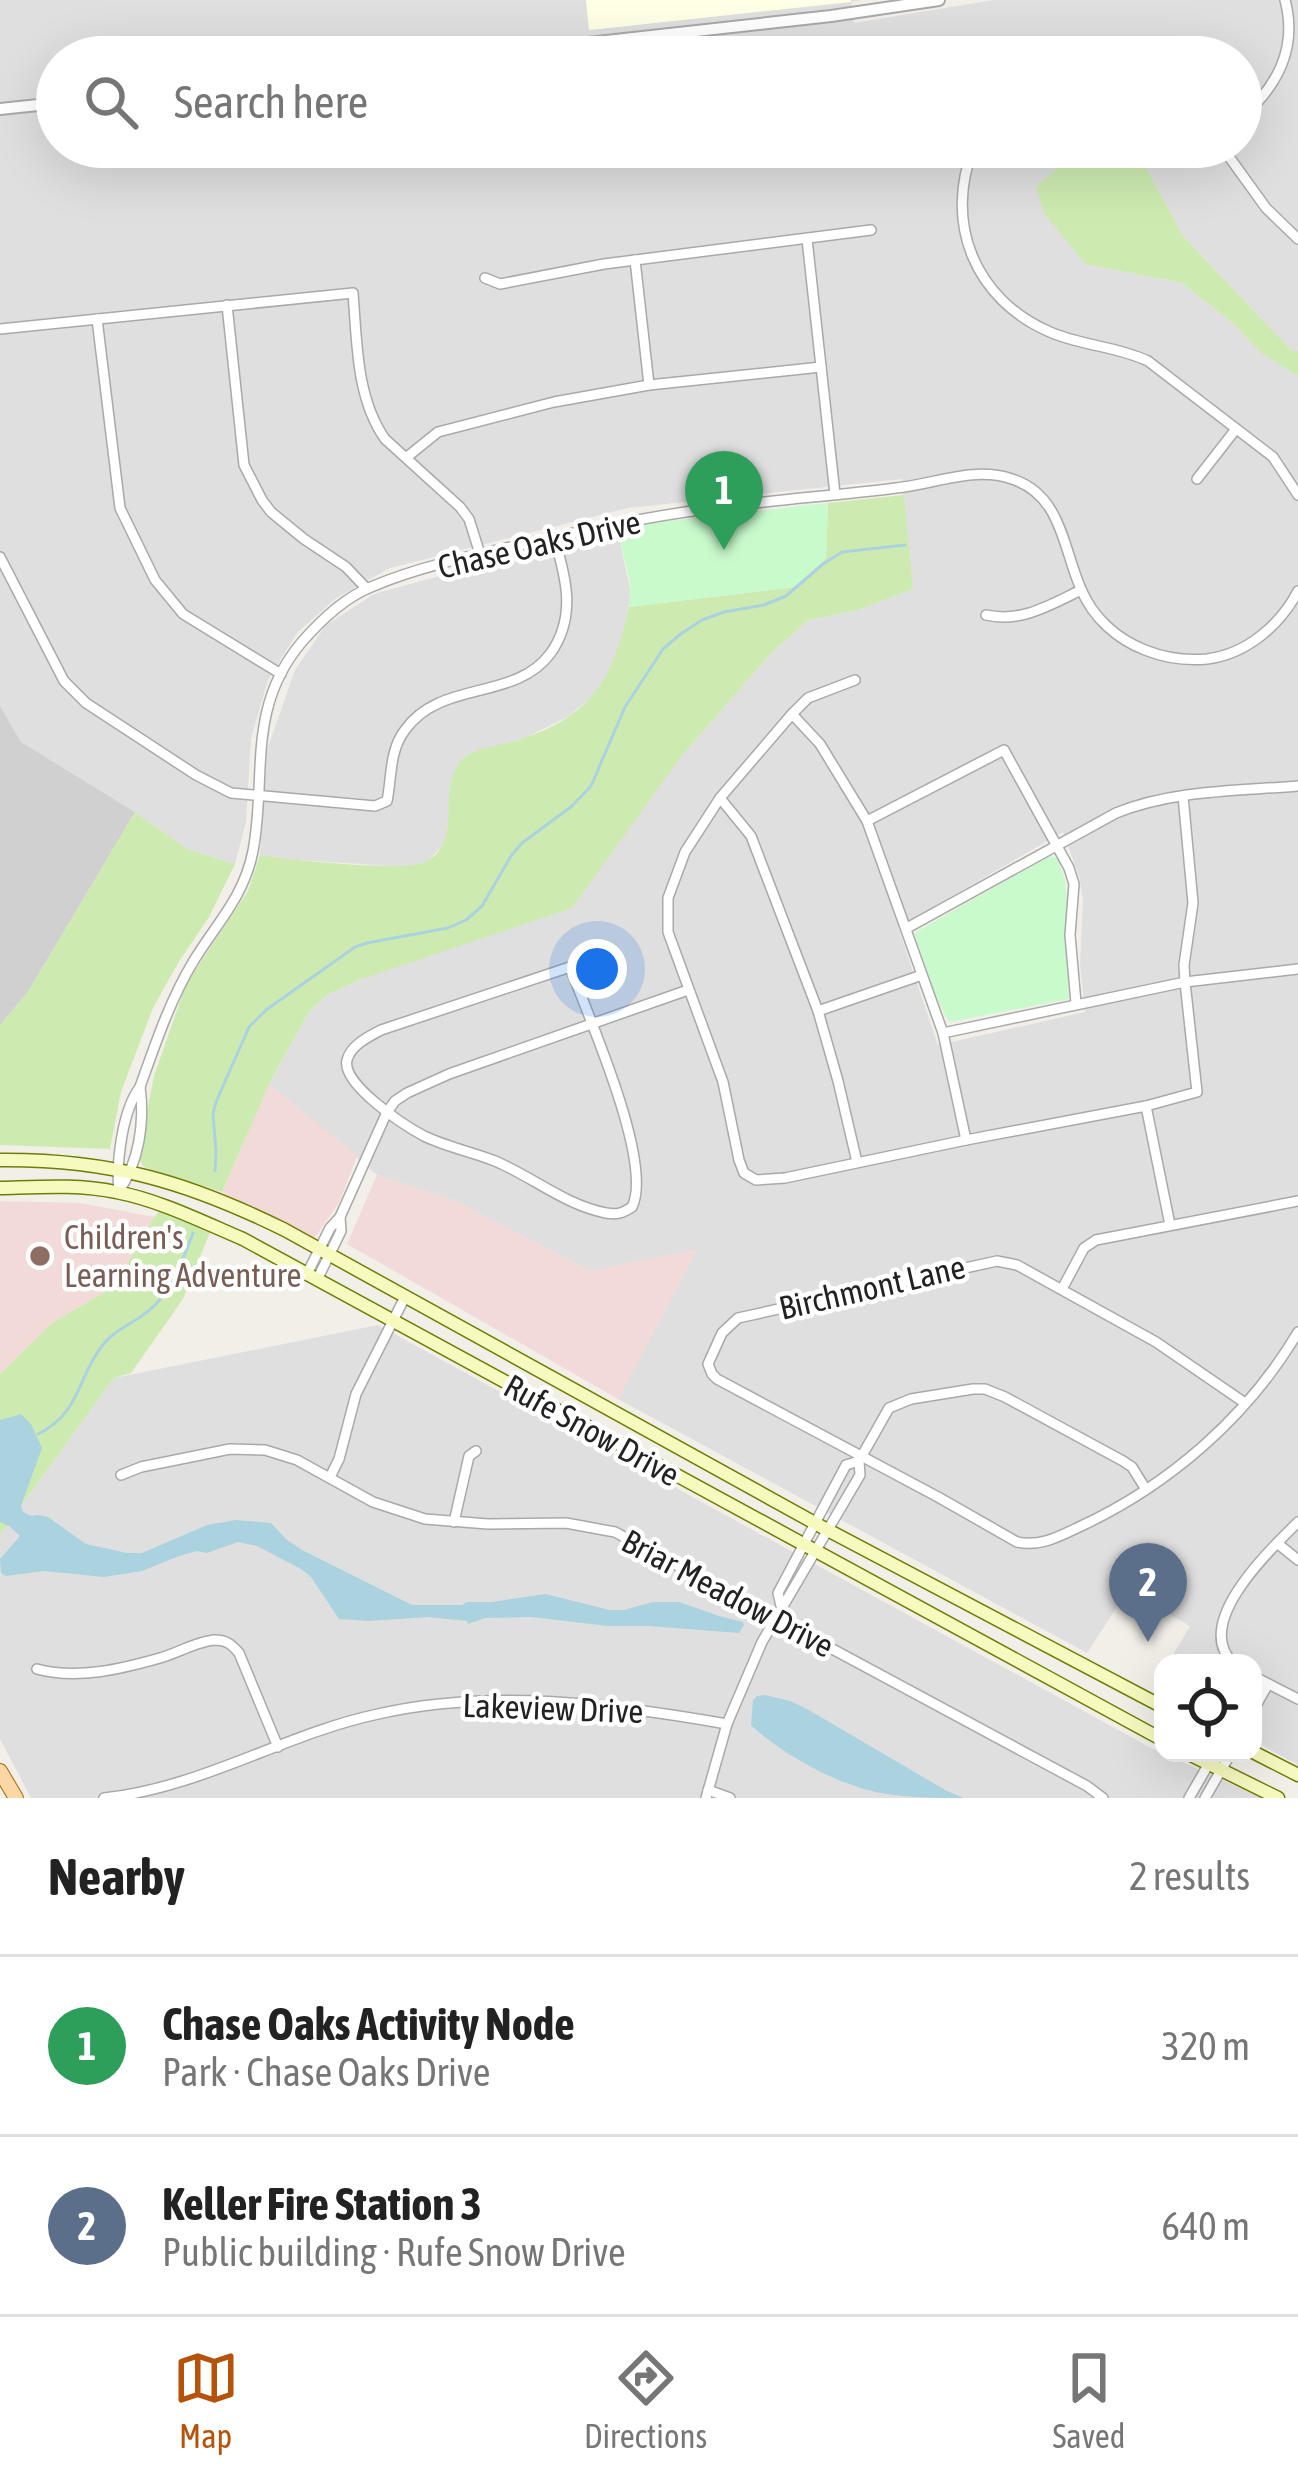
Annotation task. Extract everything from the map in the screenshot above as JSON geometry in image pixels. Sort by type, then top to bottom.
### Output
[{"type":"main road","name":"Rufe Snow Drive","points":[[0,1160],[116,1168],[222,1200],[1154,1703]]},
{"type":"main road","name":"Rufe Snow Drive","points":[[0,1188],[49,1186],[118,1192],[211,1225],[1154,1735]]},
{"type":"main road","points":[[532,1397],[545,1375]]},
{"type":"main road","points":[[1262,1756],[1298,1774]]},
{"type":"main road","points":[[1215,1763],[1278,1798]]},
{"type":"main road","points":[[0,1771],[16,1798]]},
{"type":"street","points":[[651,36],[940,0]]},
{"type":"street","points":[[1262,99],[1281,71],[1291,27],[1286,0]]},
{"type":"street","points":[[0,109],[36,105]]},
{"type":"street","points":[[967,168],[962,202],[967,244],[995,295],[1053,334],[1148,361],[1273,457],[1298,495]]},
{"type":"street","points":[[1237,168],[1266,208],[1298,239]]},
{"type":"street","points":[[485,278],[500,284],[635,260],[871,230]]},
{"type":"street","points":[[807,239],[835,494]]},
{"type":"street","points":[[635,260],[649,385]]},
{"type":"street","points":[[0,329],[352,293],[370,410],[385,439],[460,507],[480,554]]},
{"type":"street","points":[[227,305],[244,464],[271,512],[346,567],[366,588]]},
{"type":"street","points":[[97,319],[119,508],[154,580],[183,614],[281,674]]},
{"type":"street","points":[[407,457],[426,439],[452,427],[554,401],[649,385],[821,367]]},
{"type":"street","points":[[1197,479],[1236,429]]},
{"type":"street","name":"Chase Oaks Drive","points":[[118,1192],[116,1168],[131,1099],[140,1088],[184,979],[241,893],[253,850],[260,742],[281,674],[319,624],[366,588],[480,554],[705,509],[991,474],[1016,480],[1037,493],[1056,516],[1081,590],[1097,615],[1129,644],[1164,658],[1215,658],[1238,650],[1293,613],[1298,591]]},
{"type":"street","points":[[0,557],[64,680],[86,703],[232,793],[375,806],[385,804],[401,735],[421,712],[450,697],[529,674],[558,643],[568,601],[554,537]]},
{"type":"street","points":[[986,615],[1004,619],[1038,611],[1081,590]]},
{"type":"street","points":[[855,680],[808,698],[792,714],[720,798],[671,883],[668,932],[723,1082],[739,1160],[744,1173],[756,1180],[1146,1106],[1197,1092],[1184,965],[1192,903],[1183,796]]},
{"type":"street","points":[[792,714],[820,744],[867,821],[943,1033],[966,1140]]},
{"type":"street","points":[[867,821],[1004,750],[1074,884],[1070,957],[1076,1003]]},
{"type":"street","points":[[907,928],[1116,812],[1141,803],[1297,786],[1298,800]]},
{"type":"street","points":[[720,798],[751,836],[818,1011],[857,1162]]},
{"type":"street","points":[[570,967],[591,1024],[629,1127],[635,1158],[637,1199],[625,1212],[609,1214],[571,1202],[496,1162],[428,1138],[387,1112],[346,1070],[349,1054],[381,1030],[570,967]]},
{"type":"street","points":[[943,1033],[1185,982],[1298,969]]},
{"type":"street","points":[[818,1011],[922,975]]},
{"type":"street","points":[[312,1277],[341,1231],[340,1217],[395,1101],[449,1074],[688,990]]},
{"type":"street","name":"Chase Oaks Drive","points":[[118,1192],[132,1172],[143,1108],[140,1088]]},
{"type":"street","points":[[1146,1106],[1170,1225]]},
{"type":"street","points":[[1062,1289],[1089,1244],[1298,1202]]},
{"type":"street","name":"Birchmont Lane","points":[[860,1458],[717,1379],[709,1369],[712,1352],[729,1324],[752,1314],[997,1261],[1017,1265],[1156,1342],[1244,1402]]},
{"type":"street","points":[[330,1478],[356,1394],[405,1297]]},
{"type":"street","points":[[860,1458],[1017,1542],[1048,1541],[1114,1509],[1200,1450],[1284,1356],[1298,1332]]},
{"type":"street","points":[[730,1798],[707,1794],[737,1695],[809,1550],[860,1475],[860,1458],[882,1417],[896,1403],[985,1389],[1123,1461],[1145,1488]]},
{"type":"street","name":"Briar Meadow Drive","points":[[121,1475],[248,1448],[279,1454],[355,1494],[425,1519],[566,1523],[615,1532],[778,1611],[1103,1798]]},
{"type":"street","points":[[454,1522],[469,1456],[476,1451]]},
{"type":"street","points":[[1224,1654],[1222,1619],[1259,1562],[1298,1522]]},
{"type":"street","points":[[1277,1543],[1298,1559]]},
{"type":"street","points":[[37,1669],[83,1674],[222,1640],[239,1653],[278,1747]]},
{"type":"street","points":[[1262,1682],[1298,1699]]},
{"type":"street","points":[[1262,1695],[1268,1684]]},
{"type":"street","name":"Lakeview Drive","points":[[104,1798],[217,1772],[376,1714],[477,1700],[664,1713],[727,1724]]},
{"type":"street","points":[[1190,1798],[1215,1763]]},
{"type":"street","points":[[1205,1798],[1215,1763]]},
{"type":"shaded area","points":[[0,0],[586,0],[590,30],[851,0],[861,0],[851,2],[854,23],[993,0],[1298,0],[1298,351],[1292,351],[1183,236],[1146,168],[1262,168],[1262,36],[36,36],[36,168],[1057,168],[1036,187],[1085,264],[1182,283],[1262,353],[1298,376],[1298,1765],[1262,1745],[1262,1654],[1173,1654],[1190,1626],[1128,1590],[1087,1653],[618,1399],[696,1250],[590,1271],[454,1200],[377,1175],[269,1084],[309,1012],[327,995],[359,980],[680,758],[772,652],[809,620],[858,610],[912,589],[902,479],[628,508],[390,568],[336,598],[297,633],[268,680],[251,738],[246,822],[235,864],[187,849],[21,742],[0,706]],"holes":[[[1063,832],[1083,900],[1080,964],[1085,1012],[938,1045],[898,927]]]},
{"type":"shaded area","points":[[586,0],[851,0],[851,2],[589,30]]},
{"type":"shaded area","points":[[617,527],[631,594],[620,650],[609,673],[596,693],[569,716],[527,737],[466,756],[452,778],[446,842],[427,862],[406,867],[260,855],[267,750],[295,670],[326,625],[374,594]]},
{"type":"shaded area","points":[[0,706],[21,742],[135,812],[28,992],[0,1025]]},
{"type":"shaded area","points":[[269,1084],[357,1156],[339,1203],[314,1239],[222,1192]]},
{"type":"shaded area","points":[[377,1175],[454,1200],[590,1271],[697,1249],[618,1399],[347,1244]]},
{"type":"shaded area","points":[[0,1201],[80,1203],[154,1217],[114,1287],[53,1322],[0,1374]]},
{"type":"shaded area","points":[[378,1325],[1154,1749],[1154,1762],[1182,1762],[1262,1798],[31,1798],[0,1739],[0,1535],[114,1378]]},
{"type":"green space","points":[[1057,168],[1146,168],[1183,236],[1292,351],[1298,351],[1298,376],[1261,353],[1234,324],[1182,283],[1085,264],[1044,213],[1036,187]]},
{"type":"green space","points":[[904,495],[913,589],[858,610],[809,620],[772,652],[680,758],[572,908],[327,995],[309,1012],[271,1080],[222,1192],[144,1167],[138,1158],[154,1076],[186,984],[248,891],[260,855],[371,865],[425,862],[444,841],[456,767],[470,753],[543,731],[581,707],[606,674],[629,607],[796,587],[826,558],[828,503]]},
{"type":"green space","points":[[828,503],[826,558],[796,587],[629,607],[630,582],[617,527]]},
{"type":"green space","points":[[135,812],[187,849],[235,864],[209,917],[153,1008],[121,1092],[110,1149],[0,1145],[0,1025],[28,992]]},
{"type":"green space","points":[[1050,856],[1057,858],[1065,880],[1069,999],[949,1022],[914,933]]},
{"type":"green space","points":[[160,1211],[211,1230],[183,1299],[131,1373],[114,1378],[0,1535],[0,1374],[53,1322],[114,1287]]},
{"type":"water","points":[[21,1414],[42,1448],[21,1506],[23,1512],[48,1517],[86,1544],[142,1553],[207,1525],[236,1520],[271,1523],[302,1550],[412,1605],[462,1605],[545,1594],[610,1610],[679,1602],[744,1625],[739,1633],[532,1617],[485,1618],[468,1624],[428,1617],[339,1619],[301,1569],[257,1546],[238,1542],[179,1556],[142,1571],[104,1577],[44,1571],[6,1576],[1,1573],[0,1559],[20,1536],[0,1522],[0,1420]]},
{"type":"water","points":[[765,1695],[807,1709],[964,1798],[870,1791],[814,1768],[751,1725],[753,1700]]},
{"type":"waterway","points":[[215,1171],[213,1114],[249,1027],[355,947],[448,928],[482,906],[522,843],[591,786],[625,707],[663,649],[702,620],[786,596],[842,552],[905,545]]},
{"type":"waterway","points":[[38,1434],[70,1406],[107,1340],[163,1296],[193,1233]]},
{"type":"place","name":"Chase Oaks Activity Node","points":[[724,550]]},
{"type":"place","name":"Children's Learning Adventure","points":[[40,1256]]},
{"type":"place","name":"Keller Fire Station 3","points":[[1148,1642]]}]
